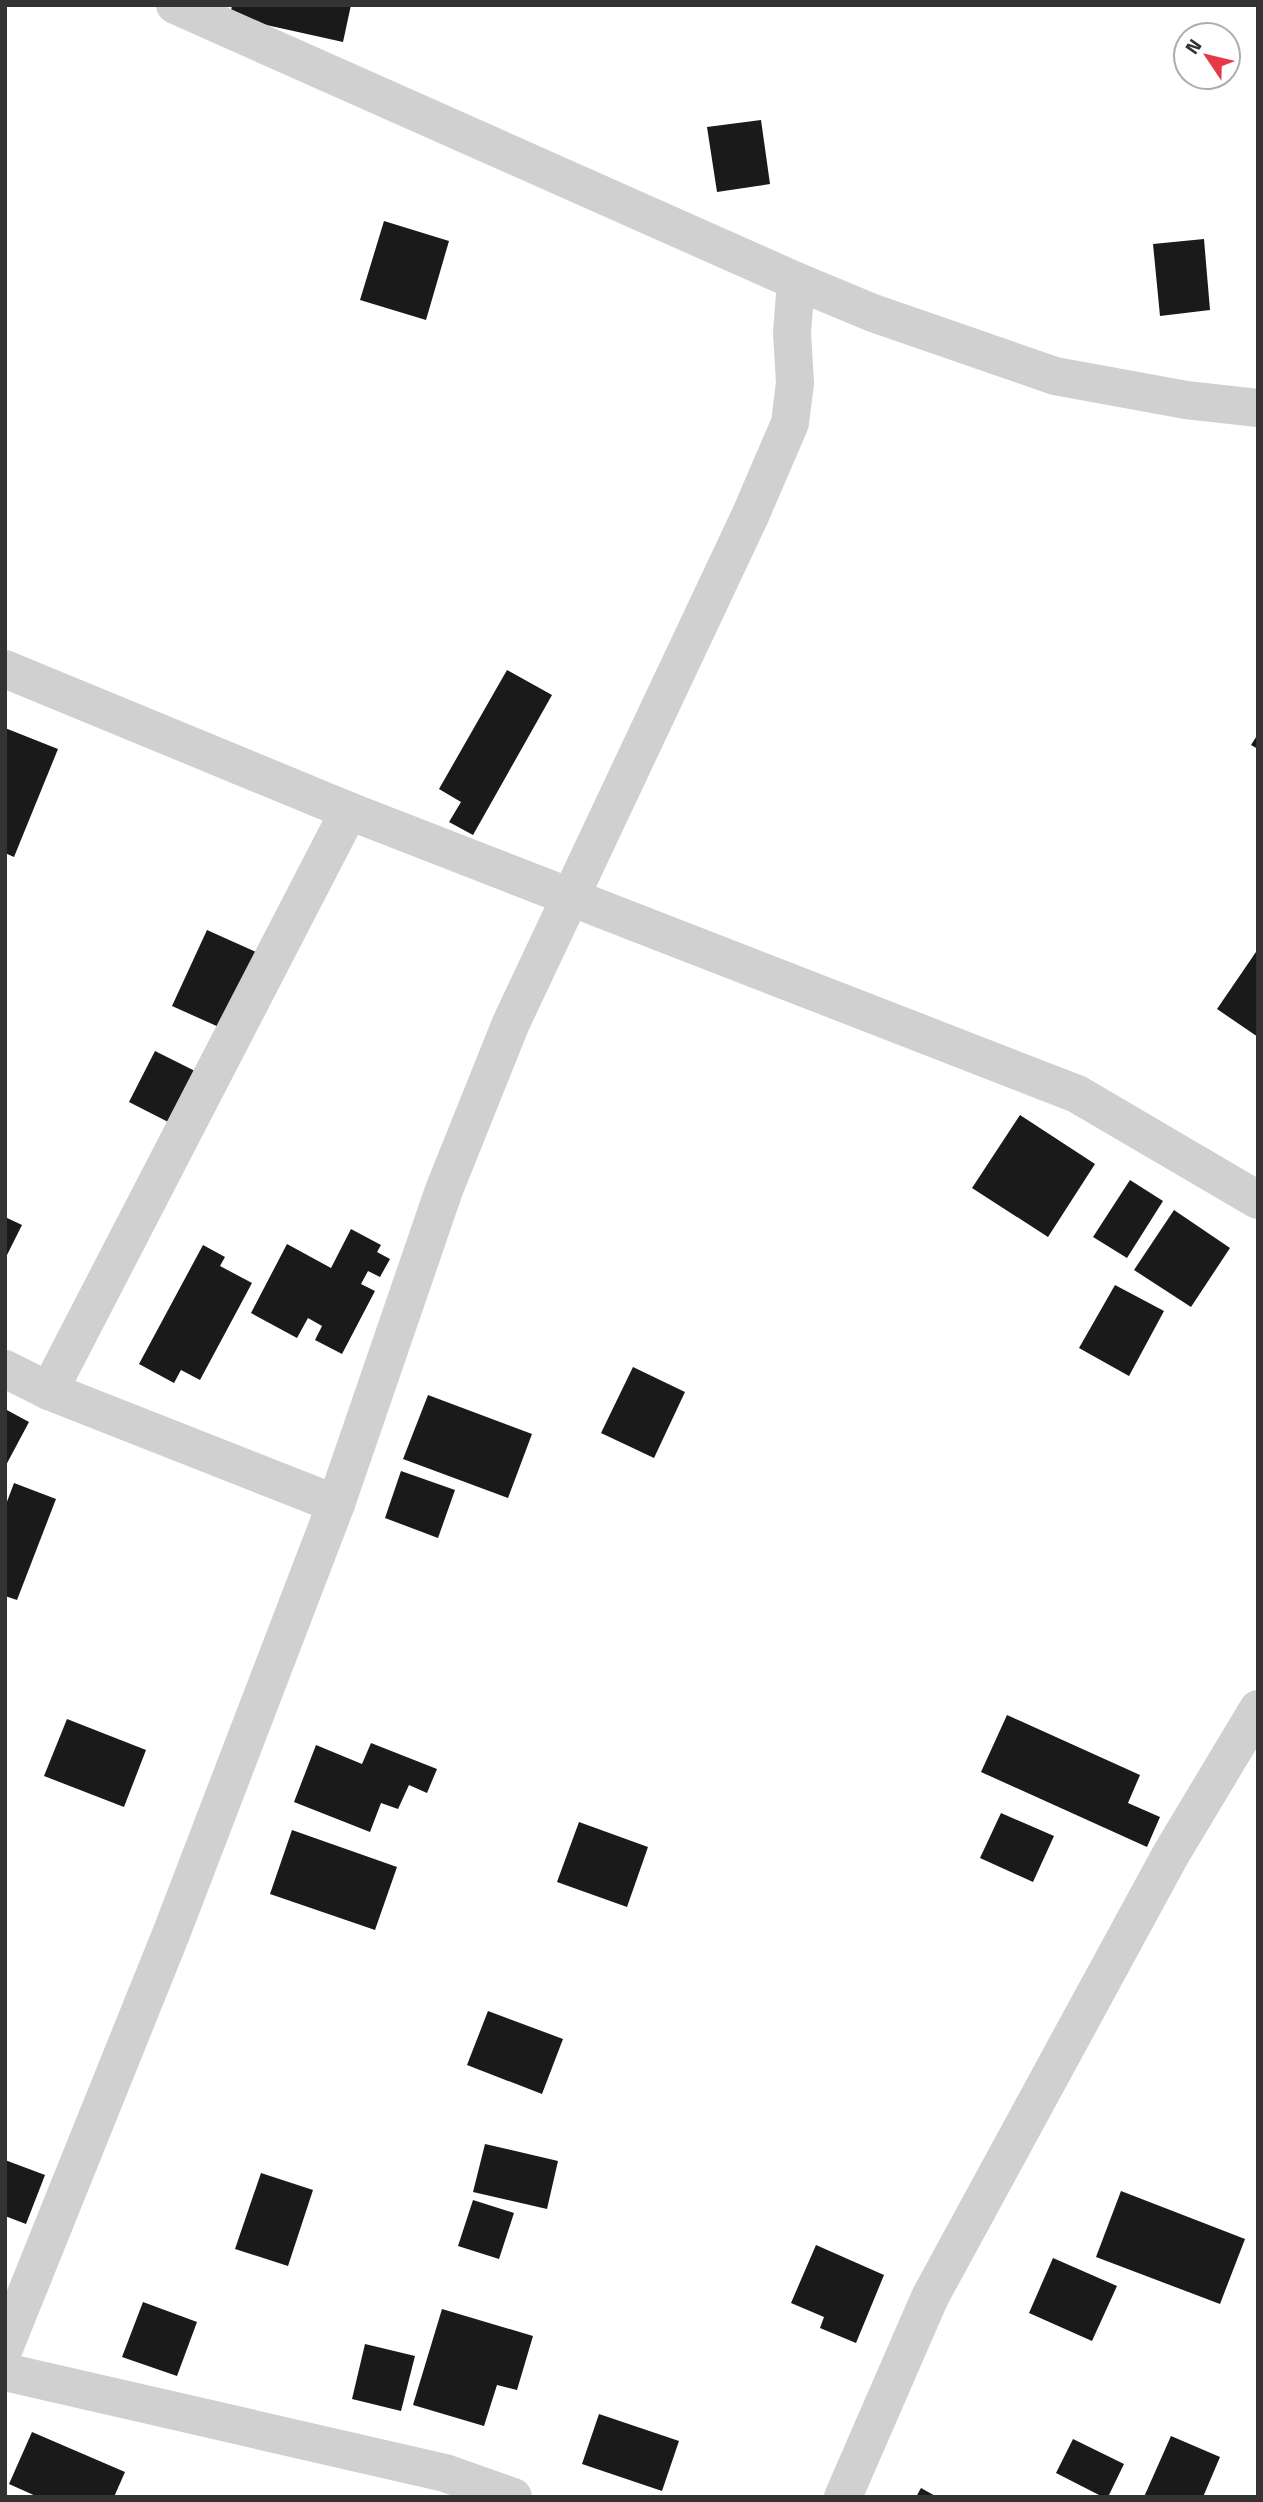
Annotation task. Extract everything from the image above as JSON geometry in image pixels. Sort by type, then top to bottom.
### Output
[{"type":"street","points":[[175,5],[873,313],[1055,376],[1186,400],[1258,408]]},
{"type":"street","points":[[5,2346],[171,1934],[336,1504],[443,1190],[511,1023],[750,516],[790,423],[795,383],[792,333],[796,281]]},
{"type":"street","points":[[5,669],[348,811],[571,895],[1077,1094],[1258,1200]]},
{"type":"street","points":[[49,1391],[348,811]]},
{"type":"street","points":[[5,1369],[49,1391],[336,1504]]},
{"type":"street","points":[[843,2497],[930,2297],[1171,1854],[1258,1709]]},
{"type":"street","points":[[5,2372],[445,2473],[513,2497]]},
{"type":"building","points":[[232,5],[351,5],[343,42],[230,17]]},
{"type":"building","points":[[761,120],[770,184],[717,192],[707,127]]},
{"type":"building","points":[[384,221],[449,241],[426,320],[360,300]]},
{"type":"building","points":[[1204,239],[1210,310],[1160,316],[1153,244]]},
{"type":"building","points":[[507,670],[552,695],[473,835],[449,822],[461,802],[439,789]]},
{"type":"building","points":[[5,728],[58,749],[14,857],[5,853]]},
{"type":"building","points":[[1258,734],[1258,749],[1251,745]]},
{"type":"building","points":[[207,930],[265,956],[230,1032],[172,1006]]},
{"type":"building","points":[[1258,949],[1258,1037],[1217,1009]]},
{"type":"building","points":[[155,1051],[205,1076],[178,1127],[129,1102]]},
{"type":"building","points":[[1020,1115],[1095,1164],[1048,1237],[972,1188]]},
{"type":"building","points":[[1130,1180],[1163,1201],[1127,1258],[1093,1237]]},
{"type":"building","points":[[1174,1210],[1230,1248],[1191,1307],[1134,1270]]},
{"type":"building","points":[[5,1217],[22,1225],[5,1259]]},
{"type":"building","points":[[351,1229],[381,1245],[377,1252],[390,1259],[380,1277],[368,1271],[361,1284],[375,1291],[342,1354],[315,1340],[322,1326],[308,1318],[297,1338],[251,1313],[287,1244],[331,1268]]},
{"type":"building","points":[[203,1245],[225,1257],[220,1266],[252,1283],[200,1380],[181,1370],[174,1383],[139,1364]]},
{"type":"building","points":[[1115,1285],[1164,1311],[1129,1376],[1079,1348]]},
{"type":"building","points":[[633,1367],[685,1392],[654,1458],[601,1433]]},
{"type":"building","points":[[428,1395],[532,1434],[508,1498],[403,1459]]},
{"type":"building","points":[[5,1409],[29,1422],[5,1467]]},
{"type":"building","points":[[401,1471],[455,1490],[438,1538],[385,1518]]},
{"type":"building","points":[[14,1483],[56,1499],[17,1600],[5,1596],[5,1507]]},
{"type":"building","points":[[1007,1715],[1140,1775],[1128,1803],[1160,1817],[1147,1847],[981,1772]]},
{"type":"building","points":[[67,1719],[146,1750],[124,1807],[44,1776]]},
{"type":"building","points":[[371,1743],[437,1769],[427,1793],[409,1785],[398,1809],[381,1803],[370,1832],[294,1802],[316,1745],[362,1764]]},
{"type":"building","points":[[1001,1813],[1054,1836],[1033,1882],[980,1858]]},
{"type":"building","points":[[579,1822],[648,1847],[627,1907],[557,1882]]},
{"type":"building","points":[[292,1830],[397,1867],[375,1930],[270,1894]]},
{"type":"building","points":[[488,2011],[563,2039],[542,2094],[467,2065]]},
{"type":"building","points":[[485,2144],[558,2161],[547,2209],[473,2192]]},
{"type":"building","points":[[5,2160],[45,2175],[26,2224],[5,2216]]},
{"type":"building","points":[[261,2173],[313,2190],[288,2266],[235,2249]]},
{"type":"building","points":[[1121,2191],[1245,2239],[1220,2304],[1096,2257]]},
{"type":"building","points":[[473,2200],[514,2213],[499,2259],[458,2246]]},
{"type":"building","points":[[816,2245],[884,2275],[856,2343],[820,2328],[824,2317],[791,2303]]},
{"type":"building","points":[[1053,2258],[1117,2286],[1092,2341],[1029,2313]]},
{"type":"building","points":[[143,2302],[197,2322],[177,2376],[122,2357]]},
{"type":"building","points":[[442,2309],[533,2336],[517,2390],[497,2385],[484,2426],[413,2405]]},
{"type":"building","points":[[365,2344],[415,2356],[401,2411],[352,2399]]},
{"type":"building","points":[[599,2414],[679,2441],[662,2491],[582,2464]]},
{"type":"building","points":[[32,2432],[125,2472],[114,2497],[38,2497],[9,2484]]},
{"type":"building","points":[[1171,2436],[1220,2457],[1203,2497],[1144,2497]]},
{"type":"building","points":[[1073,2439],[1124,2464],[1108,2497],[1056,2473]]},
{"type":"building","points":[[921,2488],[937,2497],[916,2497]]}]
